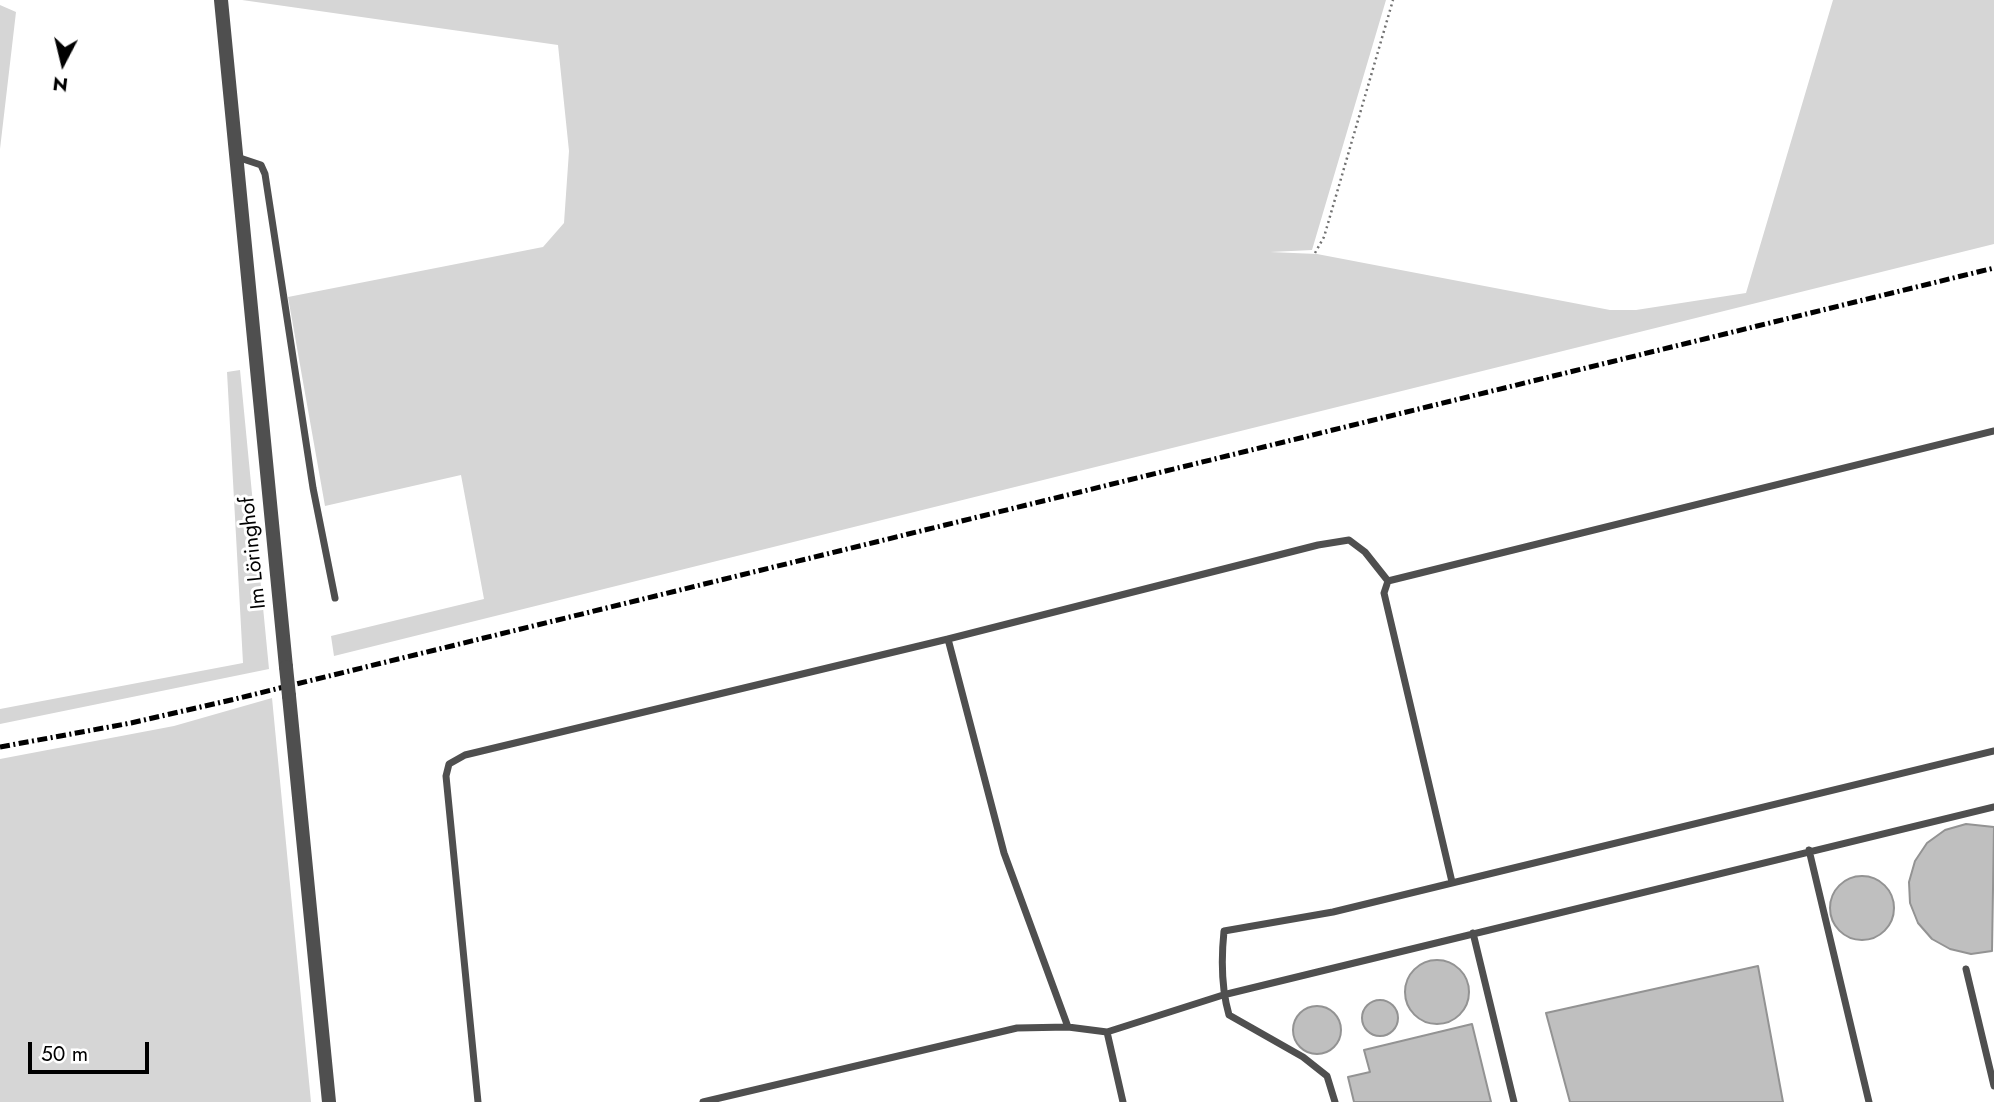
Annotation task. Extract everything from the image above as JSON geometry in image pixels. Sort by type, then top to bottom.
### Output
[{"type":"street","name":"Im Löringhof","points":[[221,0],[329,1102]]},
{"type":"lane","points":[[236,157],[261,165],[265,174],[313,488],[335,598]]},
{"type":"lane","points":[[1388,580],[1994,431]]},
{"type":"lane","points":[[478,1102],[446,776],[449,764],[465,755],[948,639],[1318,545],[1349,540],[1365,552],[1388,580]]},
{"type":"lane","points":[[1388,580],[1384,593],[1452,882]]},
{"type":"lane","points":[[948,639],[1004,853],[1068,1027]]},
{"type":"lane","points":[[1335,1102],[1327,1076],[1303,1057],[1229,1015],[1223,995],[1221,957],[1224,931],[1333,912],[1994,751]]},
{"type":"lane","points":[[703,1102],[1017,1028],[1068,1027],[1107,1032],[1223,995],[1994,807]]},
{"type":"lane","points":[[1809,850],[1869,1102]]},
{"type":"lane","points":[[1473,933],[1514,1102]]},
{"type":"lane","points":[[1966,969],[1994,1086]]},
{"type":"lane","points":[[1107,1032],[1124,1102]]},
{"type":"path","points":[[1315,253],[1324,237],[1393,0]]},
{"type":"shaded area","points":[[242,0],[1386,0],[1312,250],[1270,252],[1317,254],[1610,310],[1636,310],[1746,293],[1833,0],[1994,0],[1994,244],[334,656],[331,636],[484,599],[461,475],[325,506],[288,297],[543,247],[564,223],[569,151],[558,45]]},
{"type":"shaded area","points":[[0,5],[16,12],[0,149]]},
{"type":"shaded area","points":[[240,370],[269,669],[0,724],[0,709],[243,663],[227,372]]},
{"type":"shaded area","points":[[272,698],[311,1102],[0,1102],[0,759],[174,726]]},
{"type":"building","points":[[1966,824],[1994,827],[1992,951],[1971,954],[1950,949],[1932,939],[1918,923],[1910,903],[1909,882],[1915,861],[1927,843],[1945,830]]},
{"type":"building","points":[[1862,876],[1885,885],[1894,908],[1885,931],[1862,940],[1839,931],[1830,908],[1839,885]]},
{"type":"building","points":[[1437,960],[1455,966],[1463,974],[1469,992],[1463,1010],[1455,1018],[1437,1024],[1419,1018],[1411,1010],[1405,992],[1411,974],[1419,966]]},
{"type":"building","points":[[1758,966],[1783,1102],[1570,1102],[1546,1013]]},
{"type":"building","points":[[1380,1000],[1393,1005],[1398,1018],[1393,1031],[1380,1036],[1367,1031],[1362,1018],[1367,1005]]},
{"type":"building","points":[[1317,1006],[1334,1013],[1341,1030],[1334,1047],[1317,1054],[1300,1047],[1293,1030],[1300,1013]]},
{"type":"building","points":[[1472,1024],[1491,1102],[1354,1102],[1348,1077],[1370,1072],[1364,1050]]},
{"type":"railway","points":[[0,747],[131,723],[231,700],[1994,268]]}]
